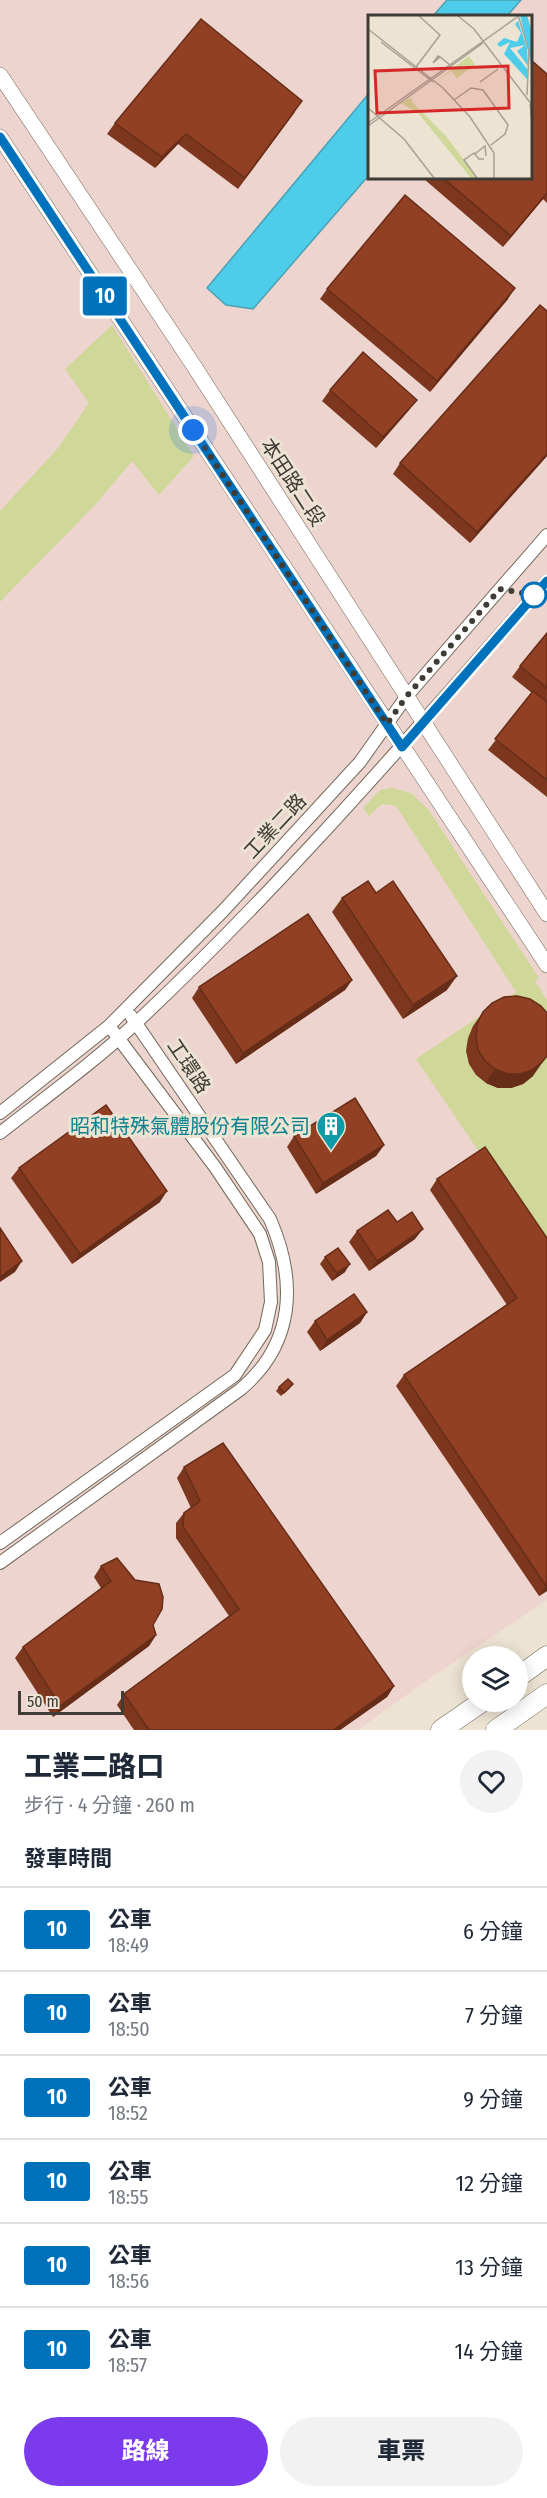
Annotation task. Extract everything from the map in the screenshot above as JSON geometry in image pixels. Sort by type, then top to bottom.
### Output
[{"type":"main road","points":[[528,1670],[547,1656]]},
{"type":"main road","points":[[496,1730],[547,1694]]},
{"type":"main road","points":[[441,1730],[467,1712]]},
{"type":"street","name":"本田路二段","points":[[0,75],[201,376],[547,914]]},
{"type":"street","points":[[0,137],[547,965]]},
{"type":"street","name":"工業二路","points":[[0,1113],[109,1026],[226,907],[360,762],[406,697],[547,535]]},
{"type":"street","name":"工業二路","points":[[0,1133],[136,1023],[290,871],[424,723],[547,581]]},
{"type":"street","points":[[226,907],[238,921]]},
{"type":"street","name":"工環路","points":[[109,1026],[226,1184],[260,1234],[269,1262],[271,1302],[265,1330],[235,1375],[0,1543],[5,1559],[241,1389],[258,1375],[280,1338],[288,1292],[287,1268],[280,1242],[270,1219],[125,1009]]},
{"type":"street","points":[[226,1184],[240,1174]]},
{"type":"street","points":[[254,1349],[270,1358]]},
{"type":"street","points":[[110,1465],[119,1477]]},
{"type":"street","points":[[58,1502],[67,1515]]},
{"type":"shaded area","points":[[0,0],[547,0],[547,1600],[479,1646],[462,1646],[462,1657],[358,1730],[0,1730]]},
{"type":"green space","points":[[112,325],[194,456],[159,495],[132,461],[96,504],[0,602],[0,511],[58,448],[89,403],[65,369]]},
{"type":"green space","points":[[392,788],[411,793],[428,809],[539,978],[535,981],[547,1000],[547,1252],[416,1059],[516,992],[396,806],[382,804],[369,816],[363,808],[380,790]]},
{"type":"water","points":[[447,0],[521,0],[508,15],[434,15]]},
{"type":"water","points":[[368,94],[368,176],[253,309],[226,305],[207,288]]},
{"type":"building","points":[[201,19],[302,101],[245,178],[186,134],[162,157],[115,123]]},
{"type":"building","points":[[532,61],[547,74],[547,193],[511,236],[443,178],[532,178]]},
{"type":"building","points":[[405,195],[515,288],[437,381],[327,289]]},
{"type":"building","points":[[540,305],[547,311],[547,454],[477,532],[400,463]]},
{"type":"building","points":[[363,352],[417,400],[383,437],[330,390]]},
{"type":"building","points":[[547,633],[547,688],[520,666]]},
{"type":"building","points":[[533,691],[547,702],[547,780],[495,739]]},
{"type":"building","points":[[368,881],[376,893],[393,881],[457,976],[413,1005],[342,898]]},
{"type":"building","points":[[308,914],[352,980],[243,1053],[199,987]]},
{"type":"building","points":[[517,996],[530,999],[547,1013],[547,1056],[532,1070],[520,1074],[508,1074],[495,1069],[485,1061],[478,1050],[477,1024],[483,1012],[492,1003],[504,997]]},
{"type":"building","name":"昭和特殊氣體股份有限公司","points":[[355,1098],[384,1145],[323,1183],[294,1136]]},
{"type":"building","points":[[106,1105],[167,1191],[80,1254],[19,1168]]},
{"type":"building","points":[[485,1147],[547,1238],[546,1586],[404,1375],[517,1298],[437,1179]]},
{"type":"building","points":[[388,1210],[397,1222],[412,1212],[423,1229],[377,1261],[357,1231]]},
{"type":"building","points":[[0,1228],[22,1261],[0,1277]]},
{"type":"building","points":[[338,1248],[350,1264],[337,1273],[325,1257]]},
{"type":"building","points":[[354,1294],[367,1312],[327,1340],[315,1321]]},
{"type":"building","points":[[288,1379],[293,1384],[284,1393],[279,1387]]},
{"type":"building","points":[[223,1443],[394,1686],[333,1730],[149,1730],[124,1694],[239,1609],[183,1527],[184,1513],[200,1501],[184,1467]]},
{"type":"building","points":[[117,1558],[135,1580],[159,1584],[163,1597],[162,1609],[153,1625],[156,1635],[60,1706],[23,1647],[111,1581],[101,1566]]},
{"type":"bus line","name":"10","points":[[0,137],[402,747],[547,581]]},
{"type":"place","name":"昭和特殊氣體股份有限公司","points":[[331,1152]]},
{"type":"route","points":[[193,430],[387,724],[406,697],[500,589],[534,595]]}]
